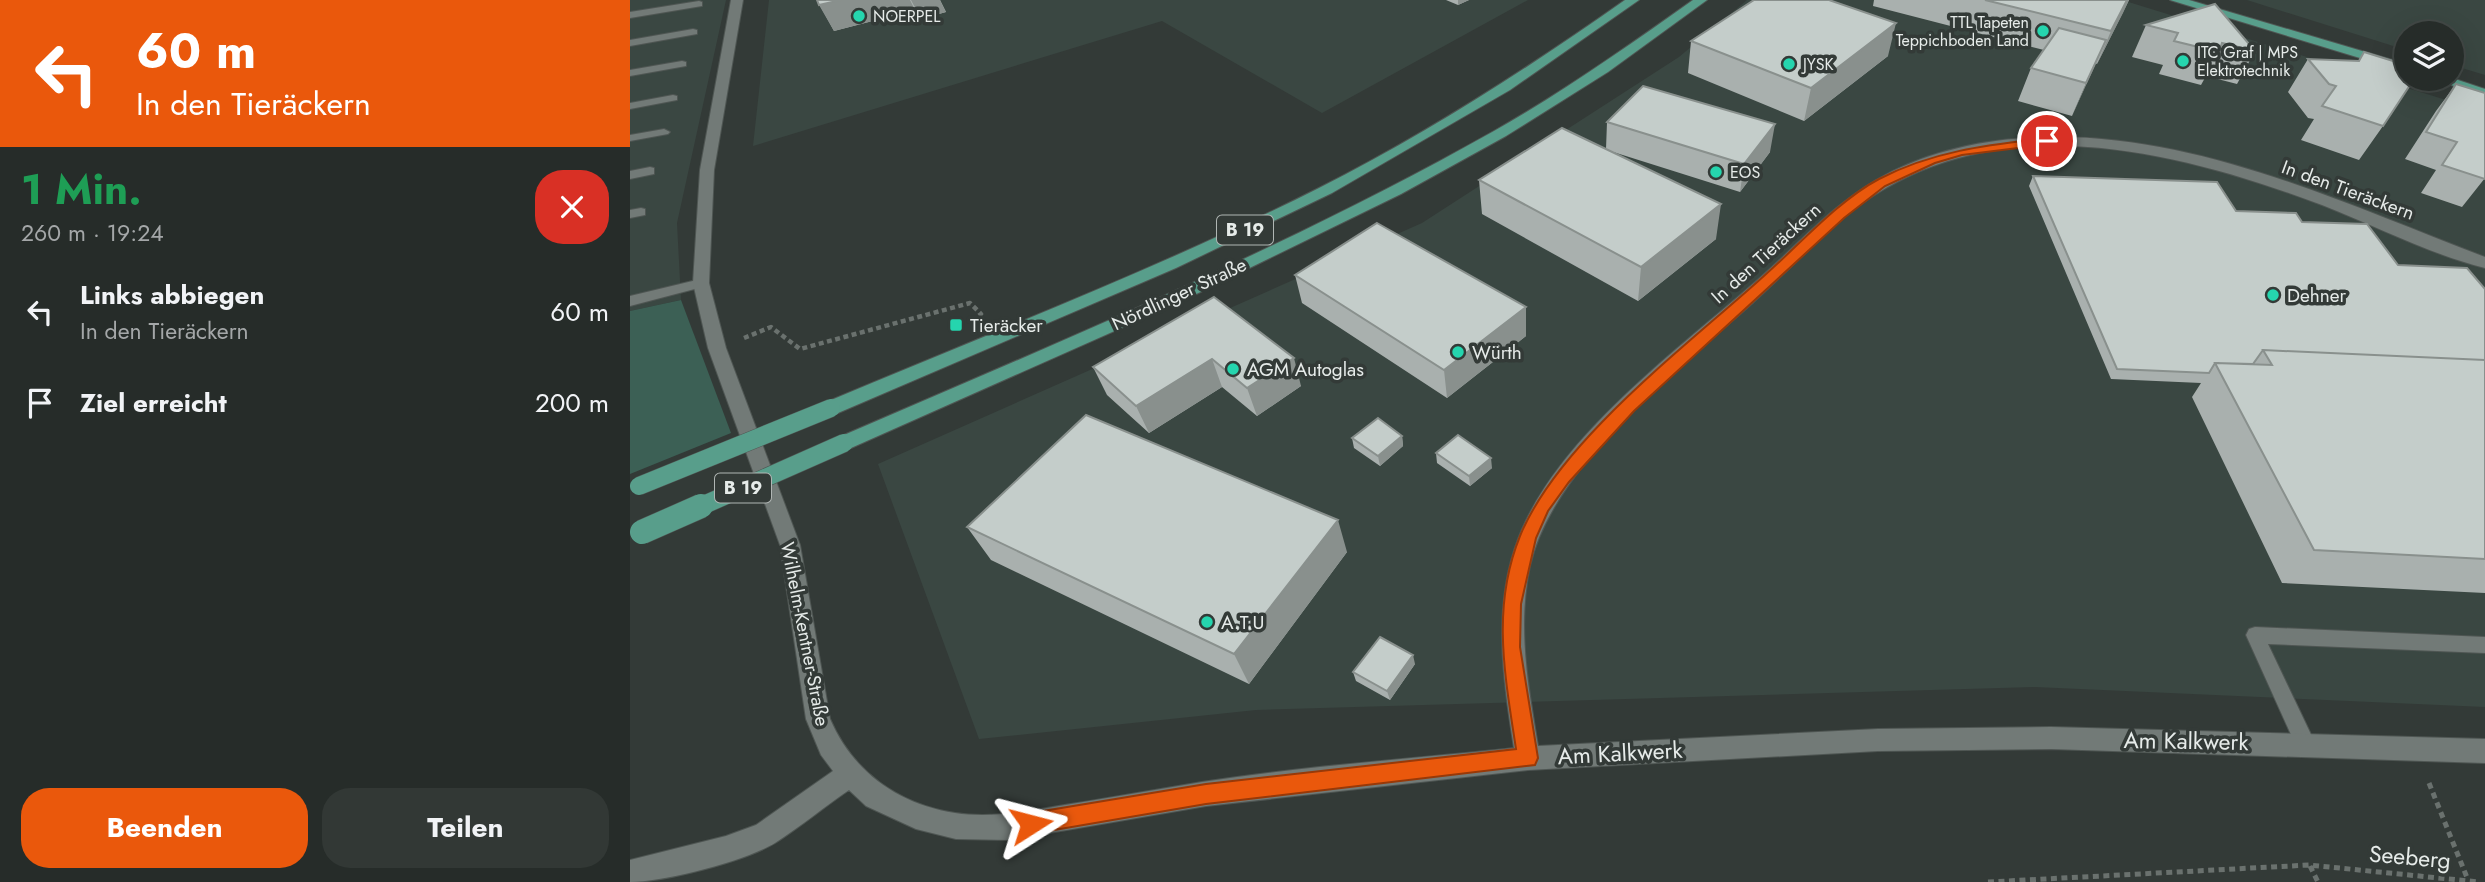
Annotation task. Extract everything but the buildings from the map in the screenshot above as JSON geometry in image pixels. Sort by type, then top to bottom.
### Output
[{"type":"main road","name":"Nördlinger Straße","points":[[634,488],[1154,271],[1283,212],[1449,121],[1633,0]]},
{"type":"main road","name":"Nördlinger Straße","points":[[636,535],[1195,288],[1401,187],[1532,112],[1630,50],[1701,0]]},
{"type":"main road","points":[[2176,0],[2394,64]]},
{"type":"main road","points":[[2464,86],[2485,93]]},
{"type":"street","name":"Wilhelm-Kentner-Straße","points":[[737,0],[707,170],[701,284],[717,348],[790,545],[818,719],[830,747],[850,774]]},
{"type":"street","name":"In den Tieräckern","points":[[1528,758],[1510,647],[1512,604],[1519,567],[1541,508],[1570,469],[1629,407],[1840,215],[1881,183],[1931,160],[1991,146],[2047,141],[2118,146],[2244,173],[2485,263]]},
{"type":"street","name":"Am Kalkwerk","points":[[850,774],[875,797],[916,816],[956,826],[1009,827],[1206,794],[1528,758],[1878,740],[2051,738],[2305,743],[2485,751]]},
{"type":"street","points":[[630,873],[726,849],[764,835],[850,774]]},
{"type":"lane","points":[[630,15],[699,4]]},
{"type":"lane","points":[[630,43],[693,32]]},
{"type":"lane","points":[[630,73],[682,64]]},
{"type":"lane","points":[[630,106],[673,98]]},
{"type":"lane","points":[[630,138],[664,132]]},
{"type":"lane","points":[[630,175],[650,171]]},
{"type":"lane","points":[[630,301],[701,284]]},
{"type":"lane","points":[[2305,743],[2255,635],[2485,645]]},
{"type":"path","points":[[717,348],[771,327],[800,349],[970,303],[981,314],[956,325],[961,352]]},
{"type":"path","name":"Seeberg","points":[[1988,882],[2309,865],[2468,880],[2415,747]]},
{"type":"path","points":[[2309,865],[2318,882]]},
{"type":"path","points":[[2468,880],[2479,882]]},
{"type":"shaded area","points":[[630,0],[726,0],[677,223],[681,300],[630,311]]},
{"type":"shaded area","points":[[769,0],[1528,0],[1322,113],[1162,21],[753,146]]},
{"type":"shaded area","points":[[1747,0],[2122,0],[2394,84],[2394,91],[2417,91],[2485,112],[2485,707],[2035,687],[1256,710],[979,739],[878,464],[1422,223],[1679,57]]},
{"type":"shaded area","points":[[2247,0],[2485,0],[2485,75],[2464,69],[2464,21],[2394,21],[2394,46]]},
{"type":"green space","points":[[681,300],[731,433],[630,474],[630,311]]},
{"type":"place","name":"NOERPEL","points":[[859,16]]},
{"type":"place","name":"TTL Tapeten Teppichboden Land","points":[[2043,31]]},
{"type":"place","name":"ITC Graf | MPS Elektrotechnik","points":[[2183,61]]},
{"type":"place","name":"JYSK","points":[[1789,64]]},
{"type":"place","name":"EOS","points":[[1716,172]]},
{"type":"place","name":"Dehner","points":[[2273,295]]},
{"type":"place","name":"Tieräcker","points":[[956,325]]},
{"type":"place","name":"Würth","points":[[1458,352]]},
{"type":"place","name":"AGM Autoglas","points":[[1233,369]]},
{"type":"place","name":"A.T.U","points":[[1207,622]]},
{"type":"route","points":[[1031,824],[1206,794],[1528,758],[1510,647],[1512,604],[1528,538],[1541,508],[1563,477],[1629,407],[1707,334],[1840,215],[1881,183],[1931,160],[1962,152],[1991,146],[2047,141]]}]
